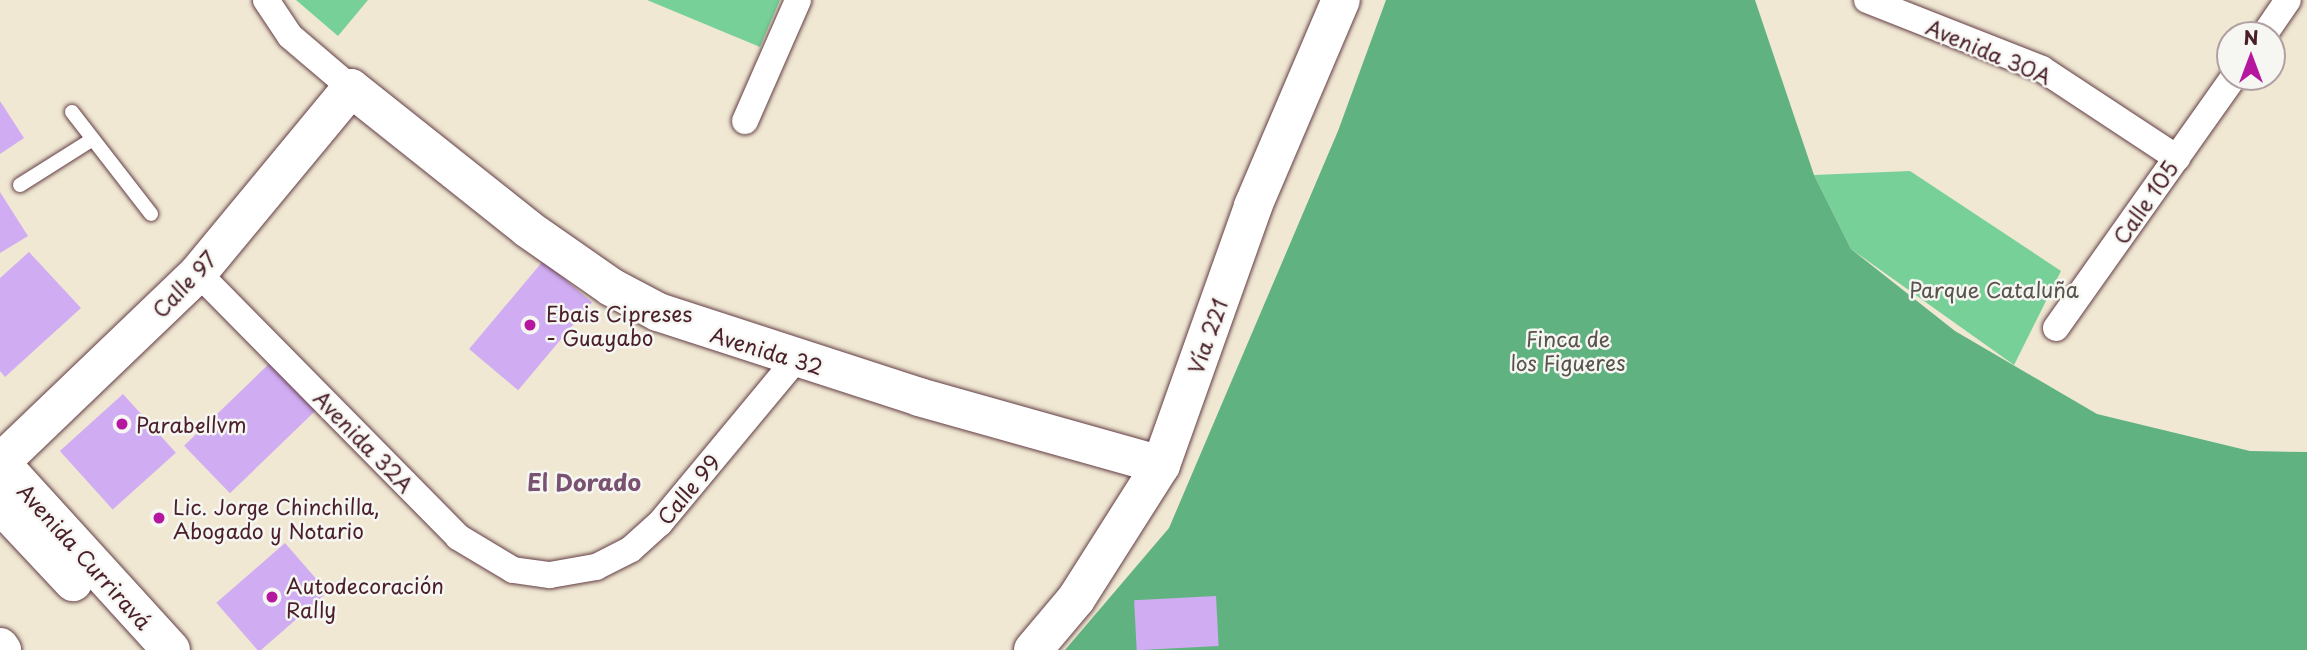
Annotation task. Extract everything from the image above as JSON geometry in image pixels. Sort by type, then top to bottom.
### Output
[{"type":"main road","name":"Vía 221","points":[[1033,650],[1076,599],[1161,465],[1253,206],[1341,0]]},
{"type":"main road","name":"Calle 97","points":[[0,462],[198,273],[351,88]]},
{"type":"main road","name":"Avenida 32","points":[[351,88],[528,229],[611,287],[707,332],[1161,465]]},
{"type":"main road","name":"Avenida Curriravá","points":[[0,462],[171,650]]},
{"type":"main road","name":"Avenida Curriravá","points":[[0,504],[136,650]]},
{"type":"street","name":"Avenida 32","points":[[266,0],[290,36],[351,88]]},
{"type":"street","points":[[745,121],[798,0]]},
{"type":"street","name":"Avenida 30A","points":[[1867,0],[2042,69],[2177,158]]},
{"type":"street","points":[[2274,21],[2288,0]]},
{"type":"street","name":"Calle 105","points":[[2056,328],[2224,91]]},
{"type":"street","name":"Avenida 32A","points":[[198,273],[458,537],[513,570],[550,575]]},
{"type":"street","name":"Calle 99","points":[[550,575],[597,567],[631,549],[660,523],[796,359]]},
{"type":"lane","points":[[72,113],[151,214]]},
{"type":"lane","points":[[20,186],[93,139]]},
{"type":"green space","points":[[296,0],[368,0],[338,36]]},
{"type":"green space","points":[[647,0],[780,0],[760,47]]},
{"type":"green space","name":"Finca de los Figueres","points":[[1386,0],[1755,0],[1814,175],[1851,249],[1955,331],[2097,414],[2250,451],[2307,452],[2307,650],[1065,650],[1169,528],[1338,131]]},
{"type":"green space","name":"Parque Cataluña","points":[[1910,171],[2061,271],[2014,365],[1851,249],[1814,175]]},
{"type":"building","points":[[0,101],[24,138],[0,154]]},
{"type":"building","points":[[0,192],[28,236],[0,253]]},
{"type":"building","points":[[29,252],[81,308],[5,377],[0,371],[0,278]]},
{"type":"building","name":"Ebais Cipreses - Guayabo","points":[[543,261],[592,302],[518,390],[469,349]]},
{"type":"building","points":[[274,359],[320,406],[230,493],[184,446]]},
{"type":"building","name":"Parabellvm","points":[[123,394],[176,453],[113,510],[60,451]]},
{"type":"building","name":"Autodecoración Rally","points":[[285,543],[328,592],[261,650],[257,650],[216,603]]},
{"type":"building","points":[[1216,596],[1219,646],[1137,650],[1134,600]]},
{"type":"place","name":"Ebais Cipreses - Guayabo","points":[[530,325]]},
{"type":"place","name":"Parabellvm","points":[[122,424]]},
{"type":"place","name":"Lic. Jorge Chinchilla, Abogado y Notario","points":[[159,518]]},
{"type":"place","name":"Autodecoración Rally","points":[[272,597]]},
{"type":"district","name":"El Dorado","points":[[584,482]]}]
